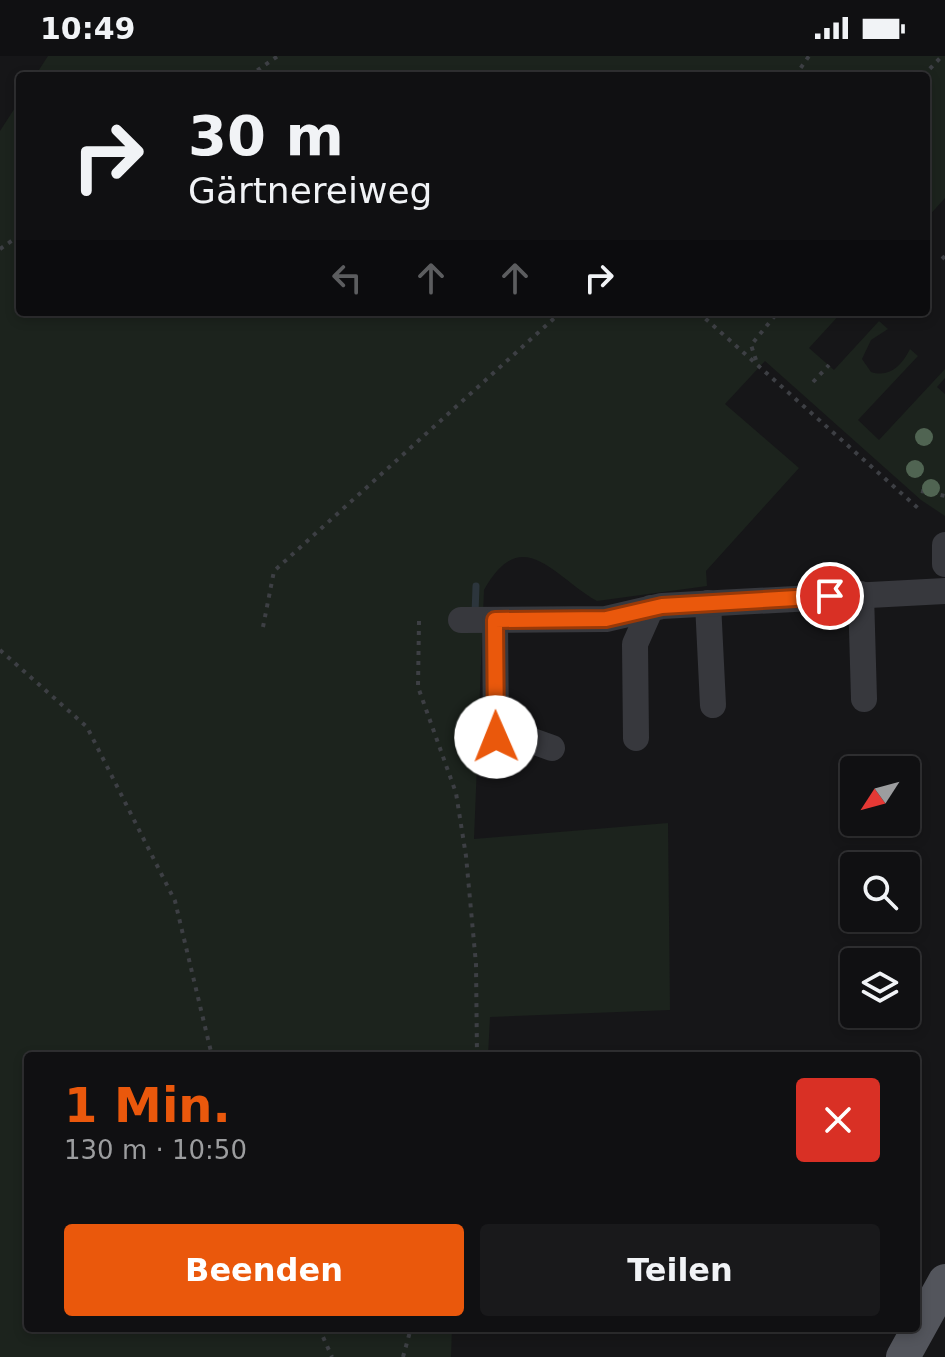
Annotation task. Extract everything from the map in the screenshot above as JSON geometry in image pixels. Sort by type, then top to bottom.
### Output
[{"type":"main road","points":[[920,1326],[945,1281]]},
{"type":"main road","points":[[903,1357],[917,1332]]},
{"type":"street","points":[[945,545],[945,564]]},
{"type":"street","points":[[461,620],[606,619],[651,608],[708,603],[945,591]]},
{"type":"street","points":[[861,594],[864,699]]},
{"type":"street","points":[[708,603],[713,705]]},
{"type":"street","points":[[636,738],[635,644],[651,608]]},
{"type":"street","points":[[495,620],[496,733],[552,748]]},
{"type":"path","points":[[255,72],[278,56]]},
{"type":"path","points":[[927,72],[942,56]]},
{"type":"path","points":[[263,627],[274,571],[557,316]]},
{"type":"path","points":[[703,316],[919,509]]},
{"type":"path","points":[[765,372],[755,359],[751,345],[775,316]]},
{"type":"path","points":[[813,382],[829,365]]},
{"type":"path","points":[[921,491],[945,496]]},
{"type":"path","points":[[419,621],[418,687],[456,793],[466,856],[476,964],[477,1052]]},
{"type":"path","points":[[0,650],[87,727],[175,901],[211,1052]]},
{"type":"path","points":[[321,1332],[332,1357]]},
{"type":"path","points":[[403,1357],[410,1332]]},
{"type":"shaded area","points":[[48,56],[945,56],[945,198],[930,215],[930,72],[38,72]]},
{"type":"shaded area","points":[[16,106],[16,316],[838,316],[809,348],[834,370],[879,321],[888,329],[871,340],[862,359],[871,372],[890,372],[910,349],[918,356],[858,420],[879,440],[945,369],[945,378],[937,387],[945,394],[945,516],[921,500],[765,361],[725,404],[799,468],[706,571],[707,586],[597,601],[552,569],[525,557],[512,560],[498,570],[484,590],[474,839],[668,823],[670,1010],[490,1017],[488,1052],[24,1052],[24,1332],[452,1332],[451,1357],[0,1357],[0,131]]},
{"type":"waterway","points":[[475,614],[476,586]]},
{"type":"route","points":[[496,737],[495,620],[606,619],[662,606],[830,596]]}]
